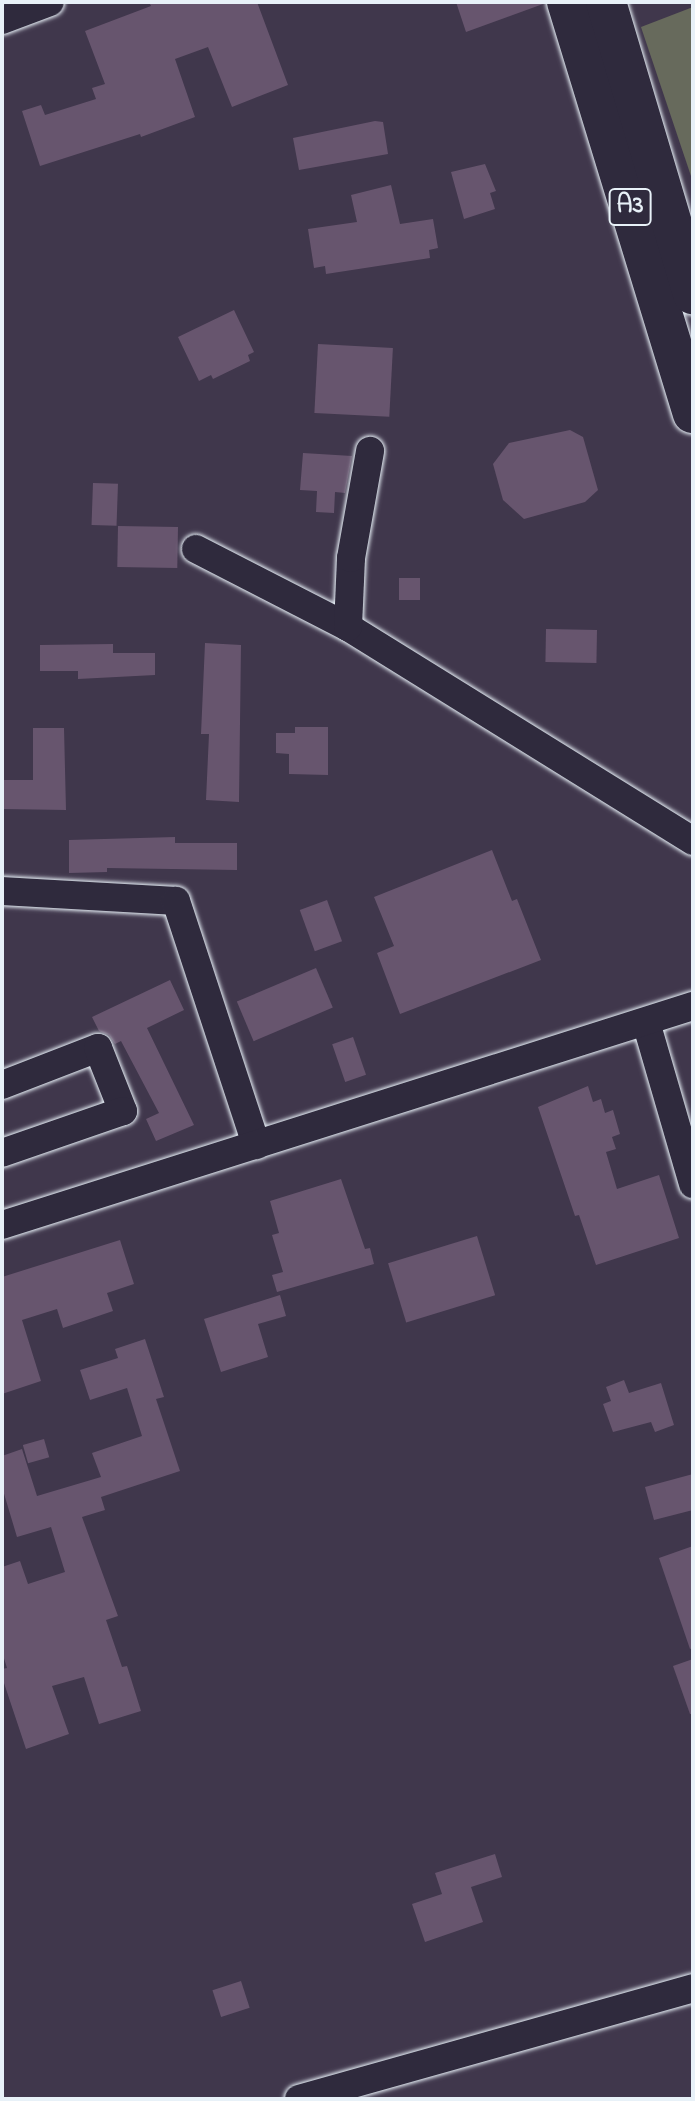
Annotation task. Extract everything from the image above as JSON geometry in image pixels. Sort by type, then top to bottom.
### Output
[{"type":"highway","name":"A3","points":[[567,2],[666,215],[693,413]]},
{"type":"highway","name":"A3","points":[[606,2],[666,215],[693,294]]},
{"type":"street","points":[[2,20],[50,2]]},
{"type":"street","points":[[348,627],[351,558],[370,451]]},
{"type":"street","points":[[196,549],[348,627],[693,841]]},
{"type":"street","points":[[2,891],[176,901],[256,1145]]},
{"type":"street","points":[[2,1225],[693,1006]]},
{"type":"street","points":[[646,1022],[693,1184]]},
{"type":"street","points":[[2,1085],[98,1048],[123,1111],[2,1153]]},
{"type":"street","points":[[299,2099],[693,1988]]},
{"type":"green space","points":[[693,7],[693,182],[641,27]]},
{"type":"building","points":[[149,2],[257,2],[288,85],[232,107],[208,47],[175,59],[195,117],[141,137],[140,134],[40,166],[22,111],[41,105],[45,115],[96,99],[92,88],[105,84],[85,31],[151,6]]},
{"type":"building","points":[[456,2],[542,2],[543,4],[466,32]]},
{"type":"building","points":[[383,122],[388,154],[299,170],[293,138]]},
{"type":"building","points":[[485,164],[496,191],[490,193],[495,209],[464,219],[451,172]]},
{"type":"building","points":[[391,185],[400,224],[433,219],[438,248],[429,250],[430,258],[326,274],[325,266],[314,268],[308,229],[357,222],[351,195]]},
{"type":"building","points":[[234,310],[254,352],[248,355],[250,361],[213,379],[211,375],[199,381],[178,337]]},
{"type":"building","points":[[318,344],[393,348],[389,417],[314,413]]},
{"type":"building","points":[[570,430],[583,437],[598,490],[585,502],[524,519],[503,500],[493,464],[509,443]]},
{"type":"building","points":[[303,453],[352,456],[345,493],[335,492],[334,513],[316,512],[317,491],[300,490]]},
{"type":"building","points":[[93,483],[118,484],[117,526],[92,525]]},
{"type":"building","points":[[118,526],[178,527],[177,568],[117,567]]},
{"type":"building","points":[[399,578],[420,578],[420,600],[399,600]]},
{"type":"building","points":[[546,629],[597,630],[596,663],[545,662]]},
{"type":"building","points":[[205,643],[241,645],[239,802],[206,800],[209,734],[201,734]]},
{"type":"building","points":[[113,644],[113,653],[155,653],[155,675],[78,679],[78,671],[40,671],[40,645]]},
{"type":"building","points":[[295,727],[328,727],[328,775],[289,774],[289,754],[276,753],[276,733],[295,733]]},
{"type":"building","points":[[33,728],[64,728],[66,810],[2,809],[2,780],[33,780]]},
{"type":"building","points":[[175,837],[175,843],[237,843],[237,870],[107,868],[107,872],[69,873],[69,840]]},
{"type":"building","points":[[492,850],[512,901],[517,899],[541,960],[400,1014],[377,953],[394,946],[374,897]]},
{"type":"building","points":[[327,900],[342,941],[315,951],[300,910]]},
{"type":"building","points":[[316,968],[333,1008],[254,1041],[237,1002]]},
{"type":"building","points":[[170,980],[184,1010],[147,1028],[194,1125],[156,1141],[146,1119],[159,1113],[121,1041],[115,1044],[109,1035],[99,1031],[92,1017]]},
{"type":"building","points":[[353,1037],[366,1075],[345,1082],[332,1044]]},
{"type":"building","points":[[588,1086],[593,1102],[601,1099],[605,1113],[613,1110],[620,1134],[612,1137],[616,1149],[606,1152],[617,1189],[659,1175],[679,1238],[596,1265],[579,1215],[575,1216],[538,1107]]},
{"type":"building","points":[[341,1179],[365,1249],[370,1248],[374,1264],[277,1292],[272,1275],[283,1272],[272,1235],[279,1233],[270,1201]]},
{"type":"building","points":[[477,1236],[495,1295],[406,1322],[388,1263]]},
{"type":"building","points":[[120,1240],[134,1284],[107,1293],[113,1311],[63,1328],[57,1309],[22,1320],[41,1381],[2,1394],[2,1277]]},
{"type":"building","points":[[280,1295],[286,1316],[258,1324],[268,1357],[221,1372],[204,1319]]},
{"type":"building","points":[[145,1339],[164,1397],[156,1399],[180,1471],[101,1497],[105,1510],[82,1517],[118,1616],[106,1620],[122,1667],[127,1666],[141,1711],[99,1724],[84,1677],[52,1686],[69,1734],[26,1749],[2,1677],[2,1669],[7,1668],[2,1652],[2,1567],[20,1561],[28,1584],[65,1572],[51,1527],[17,1537],[2,1487],[2,1456],[22,1449],[37,1496],[101,1477],[92,1453],[142,1436],[127,1388],[90,1400],[80,1370],[118,1358],[115,1349]]},
{"type":"building","points":[[624,1380],[629,1393],[661,1383],[674,1425],[655,1432],[651,1422],[613,1432],[603,1404],[611,1401],[606,1387]]},
{"type":"building","points":[[44,1439],[49,1457],[28,1463],[23,1445]]},
{"type":"building","points":[[693,1474],[693,1510],[654,1520],[645,1487]]},
{"type":"building","points":[[693,1546],[693,1648],[690,1649],[659,1558]]},
{"type":"building","points":[[693,1659],[693,1714],[690,1714],[673,1666]]},
{"type":"building","points":[[495,1854],[502,1877],[471,1887],[483,1922],[425,1942],[412,1904],[442,1894],[435,1873]]},
{"type":"building","points":[[241,1981],[250,2008],[221,2017],[212,1990]]}]
